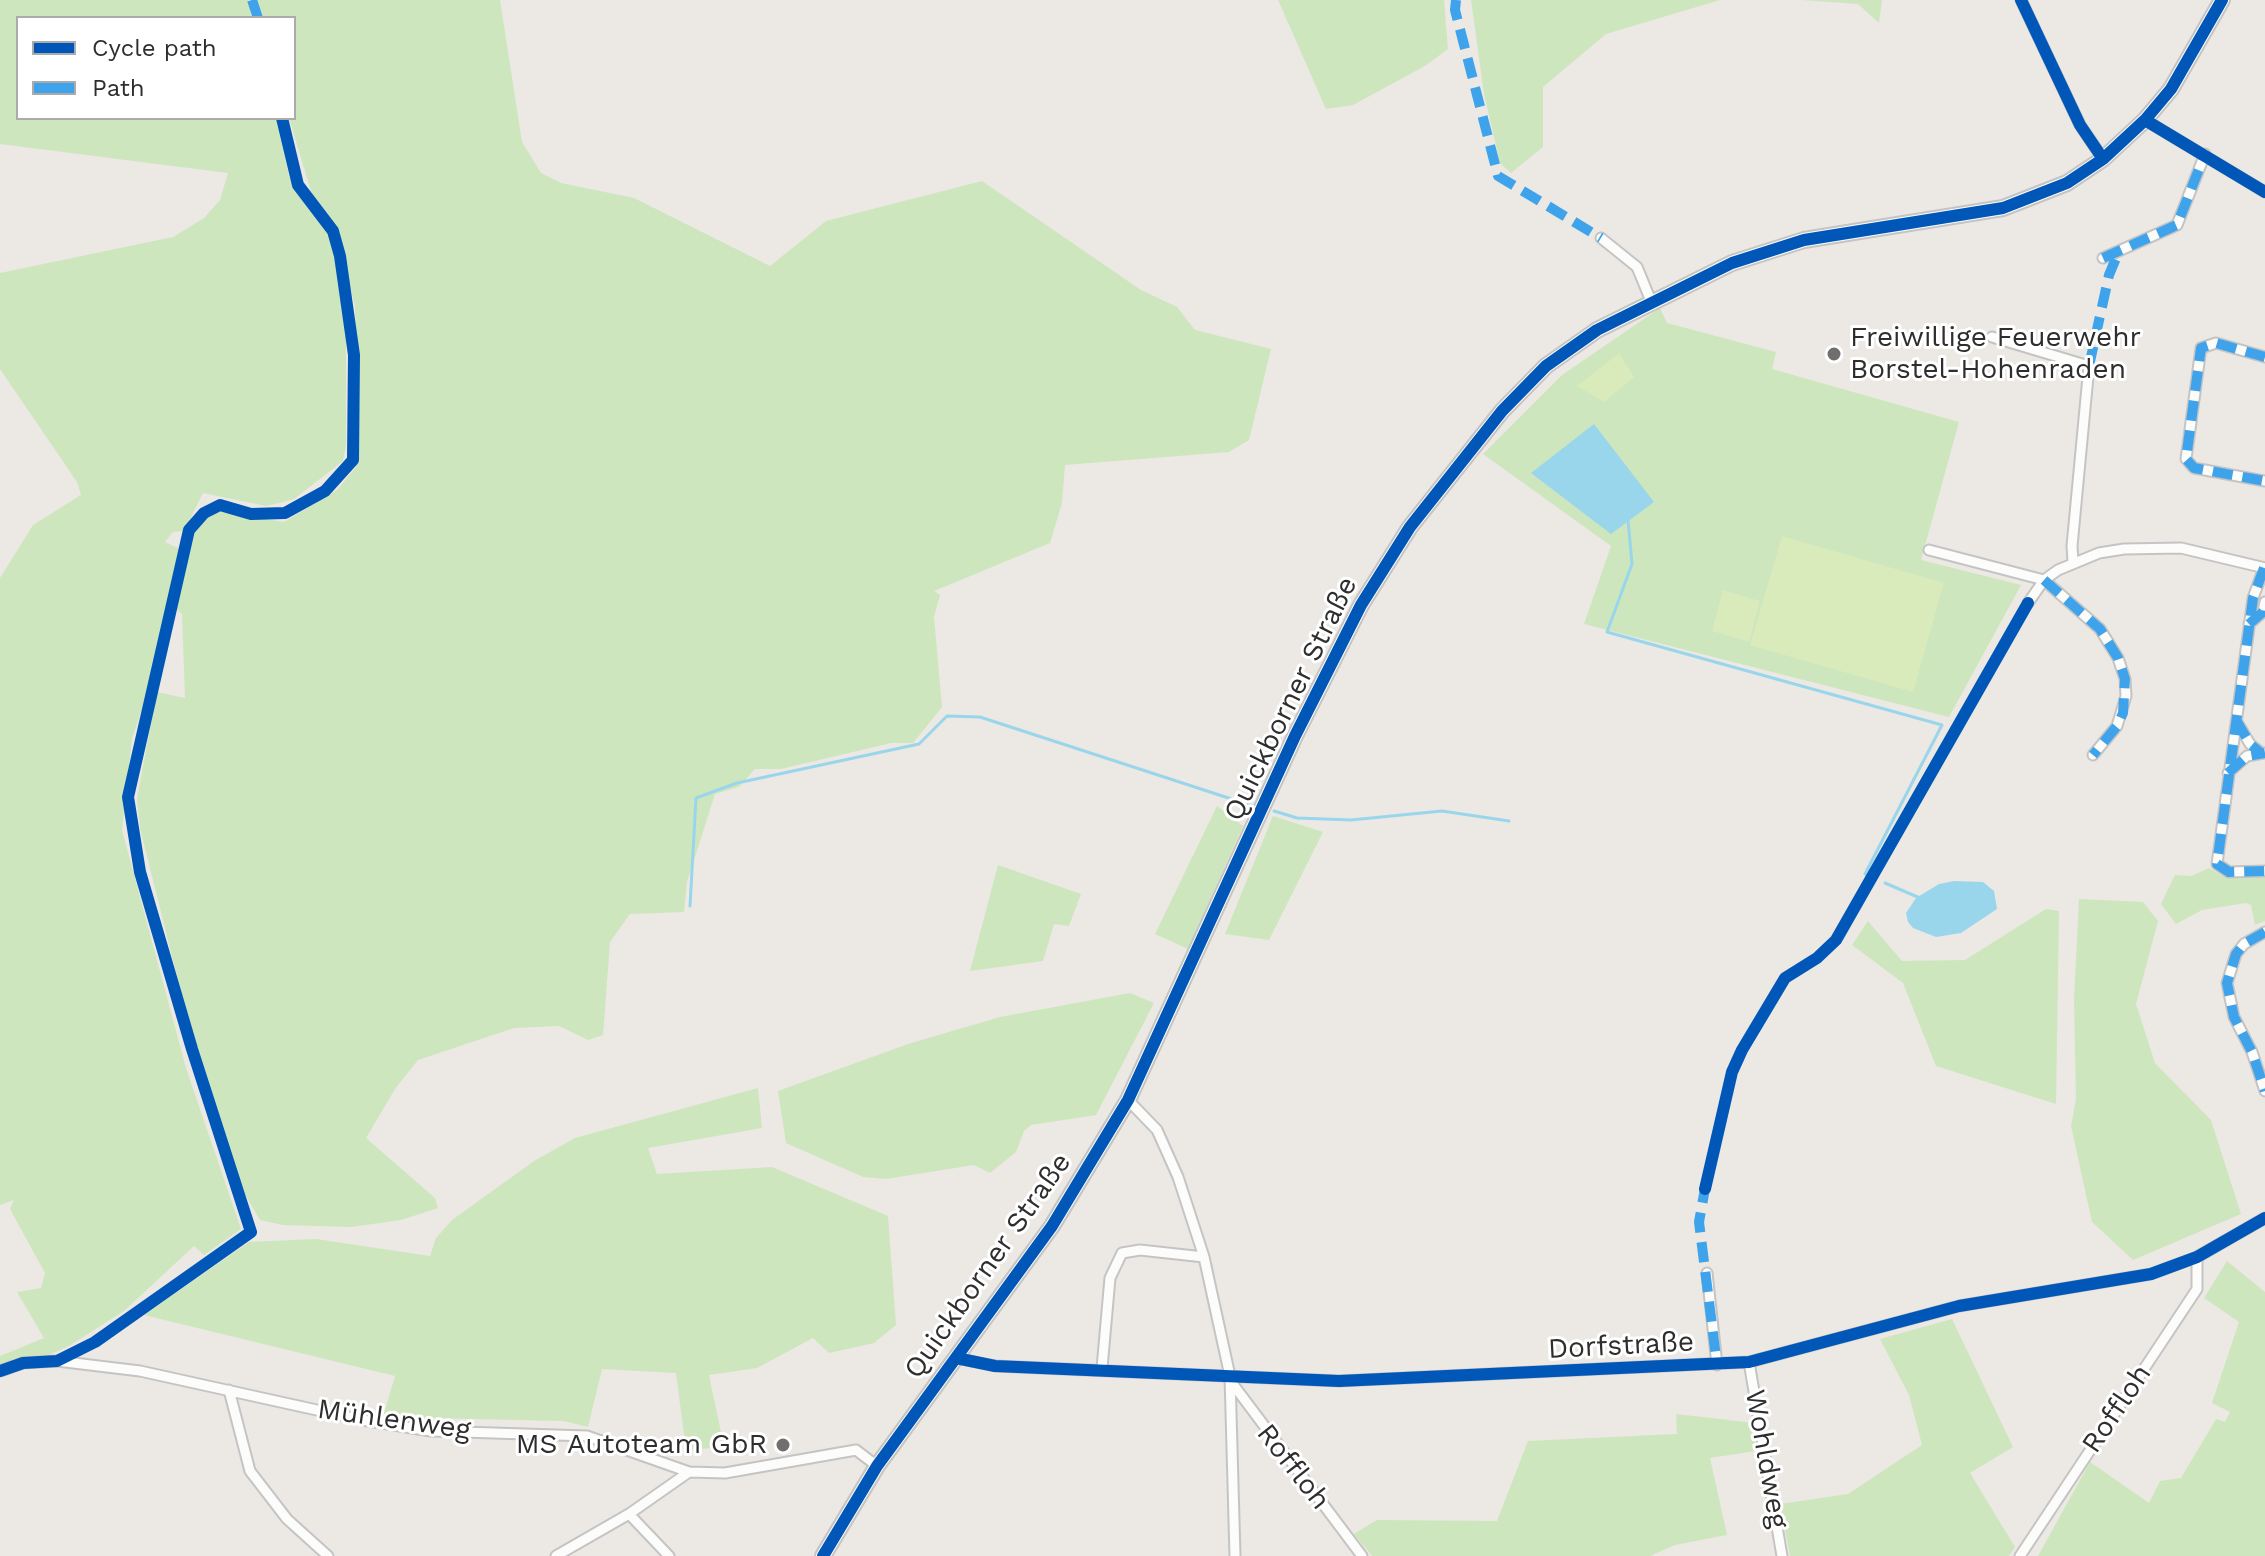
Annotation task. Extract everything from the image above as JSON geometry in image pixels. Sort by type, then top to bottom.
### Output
[{"type":"main road","name":"Quickborner Straße","points":[[823,1556],[877,1466],[1052,1226],[1128,1100],[1308,709],[1361,605],[1410,527],[1493,422],[1546,366],[1597,330],[1732,263],[1804,240],[2003,208],[2067,183],[2103,159],[2145,120],[2171,89],[2222,0]]},
{"type":"street","points":[[2021,0],[2080,125],[2103,159]]},
{"type":"street","points":[[2145,120],[2265,192]]},
{"type":"street","points":[[2103,258],[2177,225],[2205,154]]},
{"type":"street","points":[[1601,238],[1637,267],[1651,301]]},
{"type":"street","points":[[1992,337],[2089,366],[2073,561]]},
{"type":"street","points":[[2265,357],[2216,343],[2201,348],[2186,459],[2194,468],[2265,481]]},
{"type":"street","points":[[2028,603],[2044,580],[2073,561],[2099,553],[2151,547],[2181,548],[2264,568],[2261,584],[2253,598],[2217,864],[2229,872],[2265,871]]},
{"type":"street","points":[[1929,550],[2044,580],[2100,629],[2118,658],[2125,679],[2123,713],[2117,726],[2093,755]]},
{"type":"street","points":[[2249,624],[2263,612],[2265,601],[2261,584]]},
{"type":"street","points":[[2236,720],[2250,744],[2263,753]]},
{"type":"street","points":[[2228,773],[2247,756],[2263,753]]},
{"type":"street","points":[[2265,932],[2244,944],[2236,954],[2227,983],[2234,1017],[2252,1052],[2265,1091]]},
{"type":"street","points":[[1128,1100],[1157,1130],[1178,1177],[1204,1257],[1230,1376],[1235,1556]]},
{"type":"street","name":"Dorfstraße","points":[[956,1358],[995,1366],[1102,1368],[1339,1381],[1749,1362],[1959,1306],[2151,1274],[2197,1257],[2265,1218]]},
{"type":"street","points":[[1102,1368],[1110,1278],[1122,1253],[1140,1250],[1204,1257]]},
{"type":"street","name":"Roffloh","points":[[2020,1556],[2197,1289],[2197,1257]]},
{"type":"street","points":[[1707,1273],[1717,1365]]},
{"type":"street","name":"Mühlenweg","points":[[0,1371],[23,1363],[57,1361],[140,1371],[362,1420],[431,1431],[587,1436],[689,1472],[725,1473],[856,1450],[877,1466]]},
{"type":"street","name":"Wohldweg","points":[[1749,1362],[1782,1556]]},
{"type":"street","name":"Roffloh","points":[[1230,1376],[1236,1392],[1362,1556]]},
{"type":"street","points":[[229,1390],[250,1471],[287,1519],[328,1556]]},
{"type":"street","points":[[556,1556],[629,1514],[689,1472]]},
{"type":"street","points":[[629,1514],[669,1556]]},
{"type":"green space","points":[[0,0],[248,0],[253,16],[16,16],[16,120],[276,120],[289,176],[334,244],[343,277],[346,338],[346,445],[343,461],[294,499],[266,506],[203,493],[184,531],[173,532],[165,542],[187,552],[196,525],[215,511],[284,522],[337,490],[356,467],[359,438],[355,306],[334,224],[313,198],[290,120],[296,120],[296,16],[263,16],[255,0],[500,0],[522,142],[541,173],[561,183],[634,198],[770,266],[826,221],[982,181],[1141,290],[1177,307],[1195,330],[1271,349],[1249,440],[1229,452],[1065,465],[1062,503],[1050,543],[934,591],[940,595],[934,617],[942,707],[913,743],[891,743],[781,769],[755,769],[739,787],[715,794],[687,882],[684,912],[630,914],[610,942],[603,1035],[588,1040],[559,1026],[514,1028],[418,1060],[395,1089],[366,1138],[435,1198],[438,1208],[401,1220],[351,1227],[283,1225],[260,1220],[244,1193],[187,1017],[140,828],[137,798],[157,692],[185,698],[182,614],[175,608],[132,739],[122,830],[186,1068],[241,1229],[204,1255],[194,1246],[124,1311],[69,1346],[42,1358],[0,1366],[0,1356],[44,1338],[17,1292],[41,1288],[45,1273],[10,1209],[14,1200],[0,1205],[0,578],[33,525],[81,495],[77,482],[0,369],[0,273],[173,237],[204,218],[220,200],[228,173],[0,144]]},
{"type":"green space","points":[[1278,0],[1444,0],[1448,49],[1425,66],[1353,105],[1326,109]]},
{"type":"green space","points":[[1471,0],[1720,0],[1606,34],[1543,87],[1543,147],[1511,173],[1500,163],[1484,94]]},
{"type":"green space","points":[[1801,0],[1882,0],[1879,23],[1858,4]]},
{"type":"green space","points":[[1660,308],[1667,323],[1776,352],[1772,369],[1959,422],[1921,560],[2021,585],[1949,717],[1584,624],[1611,546],[1483,454],[1562,375]]},
{"type":"green space","points":[[1619,353],[1634,377],[1604,402],[1577,386]]},
{"type":"green space","points":[[1782,536],[1944,583],[1913,692],[1750,645]]},
{"type":"green space","points":[[1723,590],[1760,601],[1749,642],[1712,631]]},
{"type":"green space","points":[[1217,806],[1243,826],[1188,949],[1155,934]]},
{"type":"green space","points":[[1273,816],[1323,832],[1269,940],[1225,934]]},
{"type":"green space","points":[[998,865],[1081,894],[1069,926],[1054,924],[1043,961],[970,971]]},
{"type":"green space","points":[[2209,868],[2223,876],[2265,874],[2265,921],[2255,925],[2251,905],[2246,903],[2202,910],[2176,924],[2161,904],[2175,875],[2192,876]]},
{"type":"green space","points":[[2079,899],[2143,902],[2158,921],[2136,1004],[2155,1063],[2211,1120],[2241,1214],[2133,1260],[2092,1222],[2071,1126],[2076,1099],[2074,999]]},
{"type":"green space","points":[[2046,909],[2059,911],[2056,1104],[1936,1066],[1903,983],[1852,945],[1868,921],[1902,961],[1965,960]]},
{"type":"green space","points":[[1130,993],[1154,1003],[1096,1115],[1031,1125],[1024,1131],[1016,1152],[990,1173],[974,1165],[886,1179],[863,1177],[786,1143],[778,1091],[908,1044],[1000,1017]]},
{"type":"green space","points":[[758,1088],[762,1128],[648,1148],[657,1174],[772,1167],[888,1216],[896,1325],[874,1343],[829,1353],[813,1338],[757,1368],[709,1375],[724,1447],[686,1450],[676,1373],[602,1369],[588,1427],[564,1421],[383,1417],[395,1376],[144,1315],[249,1242],[316,1239],[430,1256],[436,1238],[452,1220],[534,1161],[575,1138]]},
{"type":"green space","points":[[2227,1261],[2265,1292],[2265,1556],[2038,1556],[2090,1462],[2149,1503],[2160,1481],[2181,1478],[2216,1419],[2225,1422],[2230,1412],[2212,1403],[2239,1322],[2204,1298]]},
{"type":"green space","points":[[1952,1319],[2013,1447],[1970,1473],[2015,1547],[2009,1556],[1790,1556],[1780,1504],[1848,1494],[1922,1445],[1909,1395],[1880,1339]]},
{"type":"green space","points":[[1676,1414],[1754,1423],[1756,1451],[1710,1458],[1727,1535],[1675,1545],[1650,1556],[1372,1556],[1354,1534],[1377,1520],[1497,1521],[1528,1441],[1677,1434]]},
{"type":"water","points":[[1594,424],[1654,502],[1611,534],[1531,473]]},
{"type":"water","points":[[1983,882],[1994,891],[1997,909],[1961,933],[1936,937],[1913,928],[1906,913],[1916,898],[1939,884]]},
{"type":"waterway","points":[[1628,520],[1632,564],[1607,632],[1942,725],[1865,874],[1871,877]]},
{"type":"waterway","points":[[690,906],[696,798],[737,783],[919,744],[947,716],[980,717],[1253,806]]},
{"type":"waterway","points":[[1274,811],[1297,818],[1351,820],[1442,811],[1509,821]]},
{"type":"waterway","points":[[1885,883],[1920,898]]},
{"type":"marked path","points":[[252,0],[257,16]]},
{"type":"marked path","points":[[1456,0],[1455,10],[1498,176],[1601,238]]},
{"type":"marked path","points":[[2103,258],[2177,225],[2205,154]]},
{"type":"marked path","points":[[2089,366],[2109,275],[2119,251]]},
{"type":"marked path","points":[[2265,357],[2216,343],[2201,348],[2186,459],[2194,468],[2265,481]]},
{"type":"marked path","points":[[2264,568],[2253,598],[2217,864],[2229,872],[2265,871]]},
{"type":"marked path","points":[[2044,580],[2100,629],[2118,658],[2125,679],[2123,713],[2117,726],[2093,755]]},
{"type":"marked path","points":[[2249,624],[2263,612],[2265,602]]},
{"type":"marked path","points":[[2236,720],[2250,744],[2261,753]]},
{"type":"marked path","points":[[2228,773],[2247,756],[2265,753]]},
{"type":"marked path","points":[[2265,932],[2244,944],[2236,954],[2227,983],[2234,1017],[2252,1052],[2265,1091]]},
{"type":"marked path","points":[[1706,1183],[1699,1222],[1717,1365]]},
{"type":"cycle path","points":[[2021,0],[2080,125],[2103,159]]},
{"type":"cycle path","points":[[823,1556],[877,1466],[1052,1226],[1128,1100],[1295,736],[1361,605],[1410,527],[1502,411],[1546,366],[1597,330],[1732,263],[1804,240],[2003,208],[2067,183],[2103,159],[2145,120],[2171,89],[2222,0]]},
{"type":"cycle path","points":[[0,1371],[23,1363],[57,1361],[95,1342],[251,1232],[192,1049],[140,872],[128,797],[189,530],[204,513],[220,505],[251,514],[285,513],[325,491],[353,460],[354,355],[340,256],[333,231],[298,185],[282,120]]},
{"type":"cycle path","points":[[2145,120],[2265,192]]},
{"type":"cycle path","points":[[1705,1189],[1732,1072],[1742,1050],[1785,978],[1817,958],[1836,940],[2028,603]]},
{"type":"cycle path","points":[[956,1358],[995,1366],[1339,1381],[1749,1362],[1959,1306],[2151,1274],[2197,1257],[2265,1218]]},
{"type":"place","name":"Freiwillige Feuerwehr Borstel-Hohenraden","points":[[1834,354]]},
{"type":"place","name":"MS Autoteam GbR","points":[[783,1445]]}]
